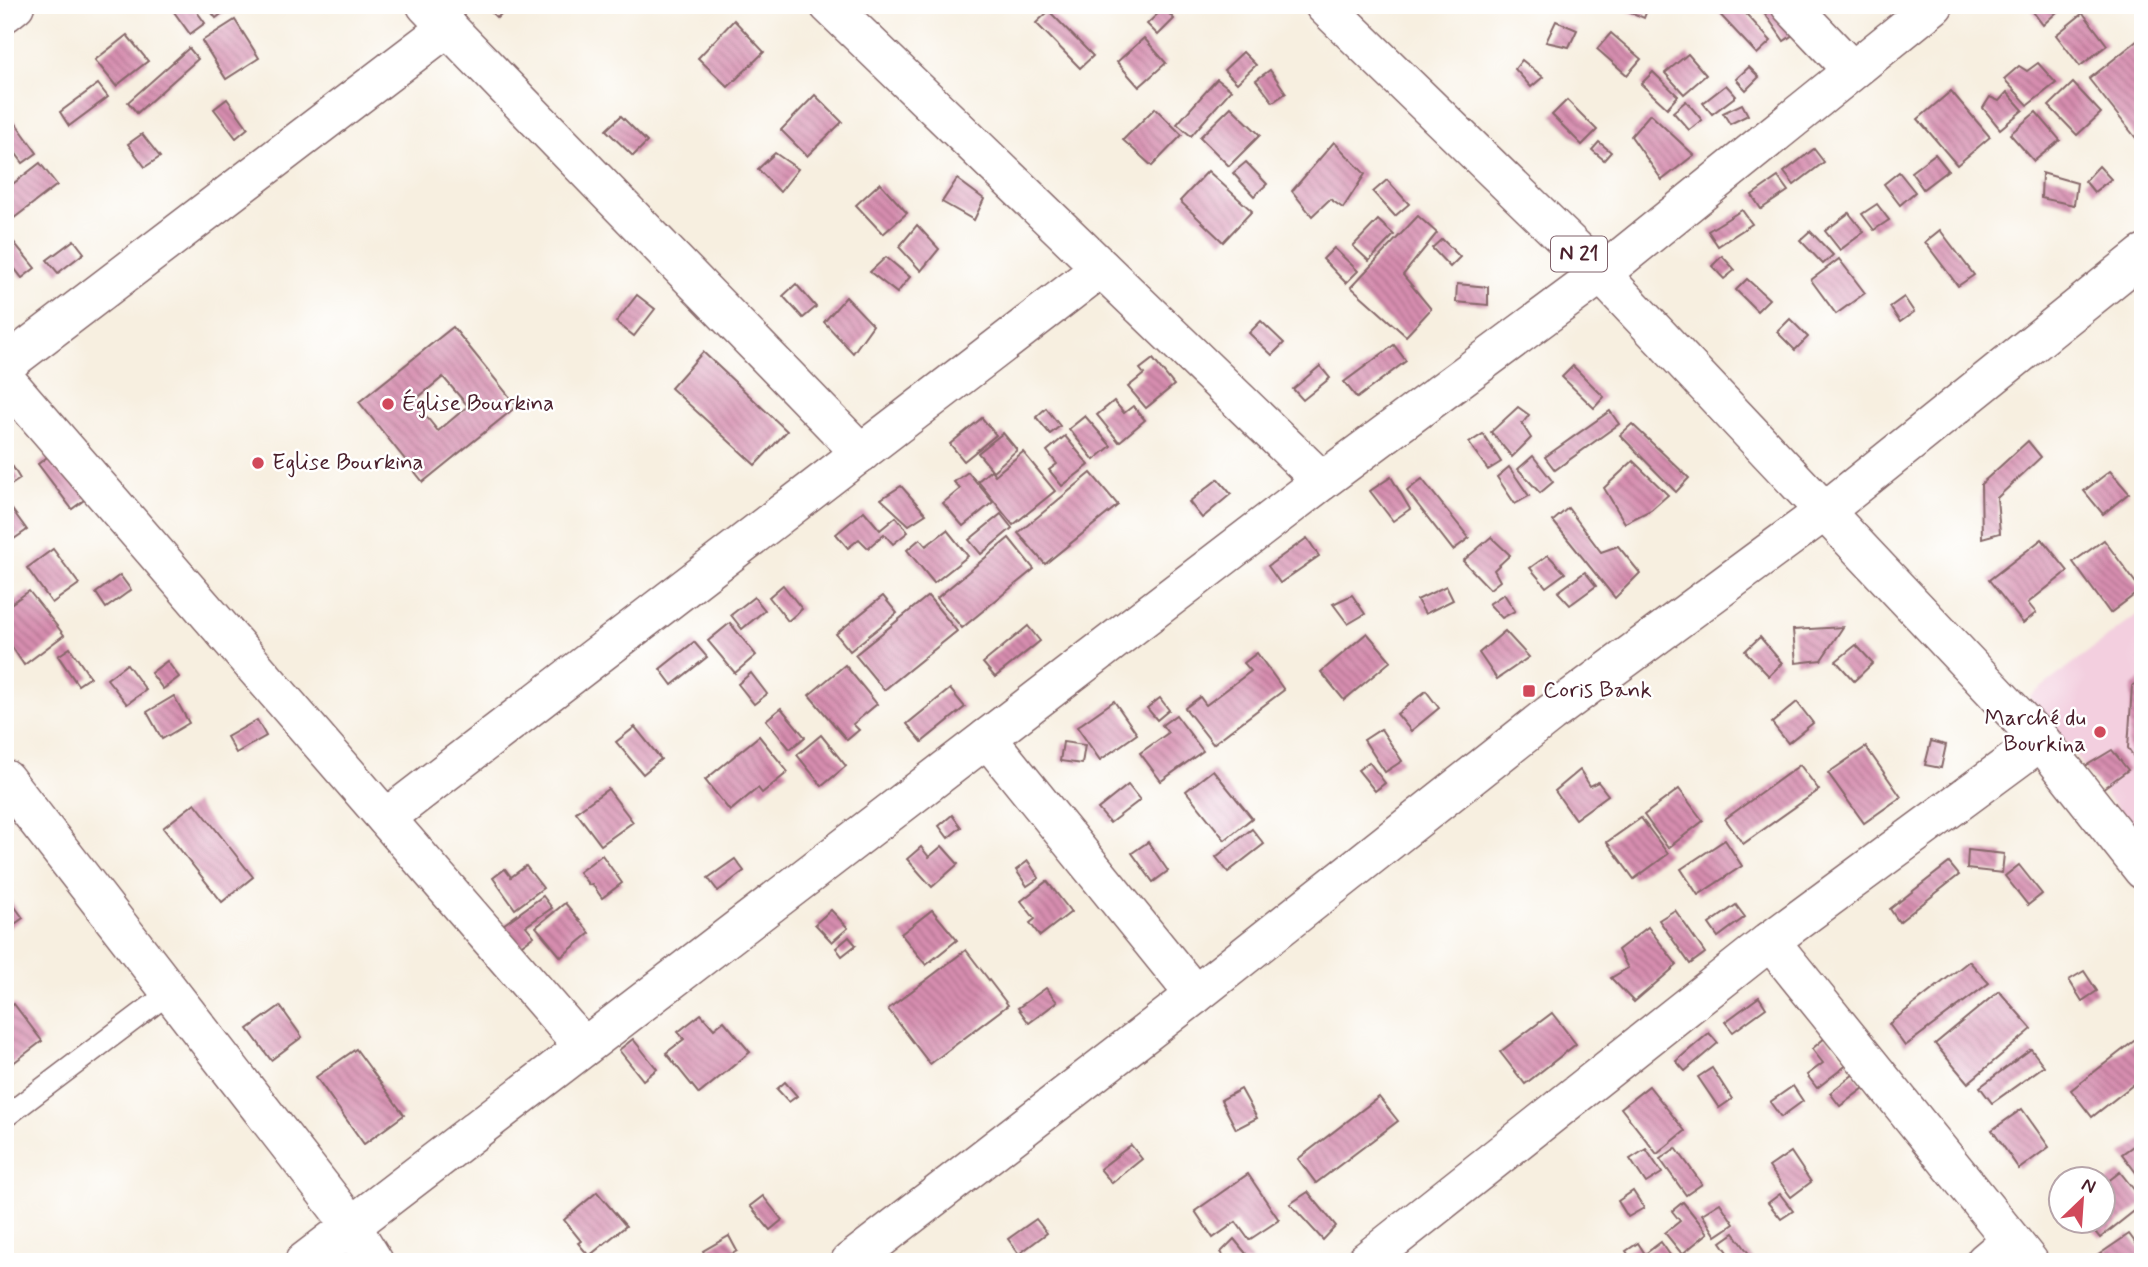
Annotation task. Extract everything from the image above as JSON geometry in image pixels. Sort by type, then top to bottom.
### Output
[{"type":"street","points":[[5,13],[15,5]]},
{"type":"street","points":[[829,5],[1322,481]]},
{"type":"street","name":"N 21","points":[[1324,5],[1601,274],[2041,741],[2143,870]]},
{"type":"street","points":[[1790,5],[1852,70]]},
{"type":"street","points":[[304,1262],[1322,481],[1601,274],[1934,5]]},
{"type":"street","points":[[5,365],[437,16],[861,453]]},
{"type":"street","points":[[850,1262],[1195,995],[1550,714],[1825,511],[2143,255]]},
{"type":"street","points":[[386,818],[1101,268]]},
{"type":"street","points":[[5,379],[584,1047]]},
{"type":"street","points":[[987,738],[1195,995]]},
{"type":"street","points":[[1365,1262],[1770,941],[2041,741]]},
{"type":"street","points":[[5,779],[351,1225],[373,1262]]},
{"type":"street","points":[[1770,941],[2008,1254]]},
{"type":"lane","points":[[5,1117],[170,992]]},
{"type":"shaded area","name":"Marché du Bourkina","points":[[2143,610],[2143,838],[2141,839],[2029,697]]},
{"type":"building","points":[[169,5],[192,5],[205,23],[190,34]]},
{"type":"building","points":[[206,5],[233,5],[216,18]]},
{"type":"building","points":[[484,5],[510,5],[497,18]]},
{"type":"building","points":[[1630,5],[1649,5],[1644,18],[1628,11]]},
{"type":"building","points":[[1714,5],[1738,5],[1771,41],[1757,54]]},
{"type":"building","points":[[1759,5],[1783,5],[1800,30],[1784,41]]},
{"type":"building","points":[[2028,5],[2056,5],[2059,10],[2043,25]]},
{"type":"building","points":[[1164,8],[1174,19],[1158,35],[1147,24]]},
{"type":"building","points":[[1049,11],[1093,56],[1080,68],[1036,23]]},
{"type":"building","points":[[2083,13],[2107,45],[2080,66],[2056,35]]},
{"type":"building","points":[[235,20],[259,58],[226,79],[202,41]]},
{"type":"building","points":[[734,20],[764,52],[728,87],[698,58]]},
{"type":"building","points":[[1556,21],[1577,30],[1569,47],[1546,42]]},
{"type":"building","points":[[1611,33],[1641,59],[1627,75],[1597,49]]},
{"type":"building","points":[[127,35],[148,61],[116,86],[95,60]]},
{"type":"building","points":[[2143,36],[2143,147],[2089,79]]},
{"type":"building","points":[[1144,38],[1166,63],[1139,87],[1117,62]]},
{"type":"building","points":[[189,48],[198,59],[137,113],[128,102]]},
{"type":"building","points":[[1243,52],[1256,65],[1237,83],[1224,70]]},
{"type":"building","points":[[1688,54],[1706,75],[1684,94],[1665,73]]},
{"type":"building","points":[[1522,60],[1543,77],[1531,87],[1515,69]]},
{"type":"building","points":[[2038,63],[2056,83],[2028,105],[2004,79],[2019,66],[2027,71]]},
{"type":"building","points":[[1749,67],[1759,77],[1746,90],[1736,79]]},
{"type":"building","points":[[1270,70],[1286,93],[1273,102],[1256,80]]},
{"type":"building","points":[[1653,72],[1678,96],[1667,108],[1641,84]]},
{"type":"building","points":[[1217,79],[1231,90],[1191,136],[1177,124]]},
{"type":"building","points":[[2073,83],[2101,113],[2077,135],[2049,106]]},
{"type":"building","points":[[98,84],[108,97],[69,126],[60,112]]},
{"type":"building","points":[[1726,85],[1736,96],[1712,114],[1703,103]]},
{"type":"building","points":[[1951,91],[1990,137],[1957,165],[1918,119]]},
{"type":"building","points":[[2007,92],[2023,110],[2000,129],[1983,108],[1990,97],[1999,101]]},
{"type":"building","points":[[815,95],[842,122],[807,156],[781,130]]},
{"type":"building","points":[[227,99],[248,128],[236,138],[214,109]]},
{"type":"building","points":[[1567,100],[1597,130],[1582,145],[1552,115]]},
{"type":"building","points":[[1686,101],[1702,120],[1689,130],[1673,112]]},
{"type":"building","points":[[1742,104],[1748,115],[1730,124],[1723,113]]},
{"type":"building","points":[[1231,107],[1260,135],[1229,166],[1200,137]]},
{"type":"building","points":[[5,108],[37,153],[23,163],[5,139]]},
{"type":"building","points":[[1155,108],[1182,135],[1152,166],[1123,140]]},
{"type":"building","points":[[2036,112],[2060,140],[2034,161],[2010,134]]},
{"type":"building","points":[[1650,114],[1694,155],[1662,180],[1631,136]]},
{"type":"building","points":[[621,116],[647,142],[633,156],[606,130]]},
{"type":"building","points":[[142,134],[160,157],[145,167],[128,144]]},
{"type":"building","points":[[1334,142],[1365,174],[1343,208],[1330,199],[1312,216],[1292,191]]},
{"type":"building","points":[[1599,142],[1611,152],[1604,160],[1592,150]]},
{"type":"building","points":[[1814,149],[1824,162],[1794,185],[1784,172]]},
{"type":"building","points":[[775,153],[798,169],[780,192],[758,169]]},
{"type":"building","points":[[1935,154],[1948,170],[1923,189],[1911,172]]},
{"type":"building","points":[[1246,162],[1267,184],[1254,196],[1233,173]]},
{"type":"building","points":[[40,163],[57,185],[5,225],[5,190]]},
{"type":"building","points":[[2099,166],[2111,179],[2094,192],[2085,181]]},
{"type":"building","points":[[1208,171],[1252,211],[1223,242],[1180,201]]},
{"type":"building","points":[[1899,172],[1915,192],[1900,205],[1884,184]]},
{"type":"building","points":[[2042,173],[2077,183],[2074,205],[2041,198]]},
{"type":"building","points":[[1778,177],[1788,191],[1761,209],[1752,195]]},
{"type":"building","points":[[957,179],[984,199],[974,220],[942,202]]},
{"type":"building","points":[[1387,180],[1409,204],[1395,216],[1373,192]]},
{"type":"building","points":[[880,183],[907,213],[883,234],[856,205]]},
{"type":"building","points":[[1877,204],[1889,220],[1874,230],[1862,214]]},
{"type":"building","points":[[1742,210],[1752,224],[1718,246],[1708,231]]},
{"type":"building","points":[[1849,213],[1864,232],[1840,250],[1825,231]]},
{"type":"building","points":[[1418,216],[1437,233],[1403,275],[1431,309],[1406,336],[1351,287]]},
{"type":"building","points":[[1378,220],[1394,235],[1369,261],[1353,246]]},
{"type":"building","points":[[917,225],[939,249],[921,271],[899,247]]},
{"type":"building","points":[[1940,230],[1974,275],[1958,286],[1925,242]]},
{"type":"building","points":[[1810,231],[1833,255],[1823,264],[1800,240]]},
{"type":"building","points":[[1442,239],[1460,257],[1450,267],[1432,248]]},
{"type":"building","points":[[12,240],[35,268],[22,278],[5,256],[5,246]]},
{"type":"building","points":[[74,240],[84,253],[58,273],[47,260]]},
{"type":"building","points":[[1334,248],[1358,271],[1346,283],[1323,259]]},
{"type":"building","points":[[1722,256],[1735,270],[1724,279],[1712,266]]},
{"type":"building","points":[[886,257],[910,277],[897,293],[870,272]]},
{"type":"building","points":[[1839,259],[1865,293],[1836,314],[1811,280]]},
{"type":"building","points":[[1747,279],[1769,299],[1757,311],[1736,290]]},
{"type":"building","points":[[796,284],[816,307],[803,318],[783,296]]},
{"type":"building","points":[[1457,284],[1488,287],[1488,305],[1456,302]]},
{"type":"building","points":[[637,295],[655,309],[634,336],[616,322]]},
{"type":"building","points":[[846,297],[873,325],[853,353],[824,322]]},
{"type":"building","points":[[1904,297],[1914,312],[1900,322],[1890,307]]},
{"type":"building","points":[[1790,319],[1808,337],[1795,350],[1777,332]]},
{"type":"building","points":[[1261,321],[1284,343],[1272,355],[1249,333]]},
{"type":"building","name":"Église Bourkina","points":[[453,327],[517,406],[423,482],[359,402]],"holes":[[[443,377],[468,406],[438,431],[414,401]]]},
{"type":"building","points":[[1394,345],[1406,361],[1357,398],[1344,382]]},
{"type":"building","points":[[703,352],[787,431],[755,465],[671,388]]},
{"type":"building","points":[[1153,359],[1174,385],[1146,408],[1128,387],[1144,374],[1140,369]]},
{"type":"building","points":[[1320,366],[1330,378],[1303,400],[1293,389]]},
{"type":"building","points":[[1573,366],[1604,397],[1594,408],[1562,377]]},
{"type":"building","points":[[1114,401],[1124,413],[1133,406],[1145,420],[1119,442],[1097,415]]},
{"type":"building","points":[[1518,407],[1529,415],[1522,424],[1531,438],[1512,457],[1491,432]]},
{"type":"building","points":[[1046,408],[1060,426],[1050,434],[1036,417]]},
{"type":"building","points":[[1610,411],[1619,424],[1555,470],[1545,457]]},
{"type":"building","points":[[1085,416],[1111,446],[1094,460],[1069,429]]},
{"type":"building","points":[[982,418],[996,435],[964,461],[950,444]]},
{"type":"building","points":[[1632,424],[1689,478],[1676,492],[1620,435]]},
{"type":"building","points":[[1003,433],[1017,450],[993,471],[978,453]]},
{"type":"building","points":[[1483,434],[1501,462],[1488,470],[1469,443]]},
{"type":"building","points":[[1065,436],[1089,465],[1062,486],[1049,470],[1057,464],[1047,451]]},
{"type":"building","points":[[2028,441],[2041,457],[1997,498],[2000,533],[1982,538],[1981,484]]},
{"type":"building","points":[[54,452],[88,497],[72,509],[38,464]]},
{"type":"building","points":[[1023,452],[1055,491],[1013,525],[978,481],[991,470],[995,475]]},
{"type":"building","points":[[1533,456],[1553,482],[1540,493],[1518,469]]},
{"type":"building","points":[[1633,461],[1668,495],[1651,510],[1625,523],[1604,488]]},
{"type":"building","points":[[13,467],[20,479],[5,489],[5,472]]},
{"type":"building","points":[[1509,467],[1529,496],[1515,504],[1497,477]]},
{"type":"building","points":[[2110,471],[2129,493],[2103,514],[2084,491]]},
{"type":"building","points":[[968,472],[993,502],[963,526],[943,503],[960,489],[954,482]]},
{"type":"building","points":[[1091,473],[1118,505],[1045,564],[1018,533]]},
{"type":"building","points":[[1391,477],[1410,509],[1393,521],[1370,491]]},
{"type":"building","points":[[1218,479],[1231,494],[1202,518],[1189,502]]},
{"type":"building","points":[[1422,479],[1469,538],[1453,550],[1407,491]]},
{"type":"building","points":[[901,486],[926,514],[909,525],[881,499]]},
{"type":"building","points":[[11,508],[27,530],[5,545],[5,512]]},
{"type":"building","points":[[1568,508],[1601,552],[1618,546],[1640,573],[1615,598],[1553,521]]},
{"type":"building","points":[[864,511],[880,530],[896,517],[908,532],[893,544],[884,534],[868,548],[859,539],[848,548],[836,534]]},
{"type":"building","points":[[1001,514],[1012,528],[981,554],[969,540]]},
{"type":"building","points":[[947,530],[968,556],[934,583],[907,550],[920,539],[926,546]]},
{"type":"building","points":[[1491,537],[1510,555],[1494,570],[1500,581],[1490,589],[1463,561]]},
{"type":"building","points":[[1009,538],[1034,569],[962,628],[937,598]]},
{"type":"building","points":[[1307,538],[1319,556],[1280,583],[1268,566]]},
{"type":"building","points":[[2042,539],[2068,571],[2028,603],[2036,613],[2023,623],[1989,580]]},
{"type":"building","points":[[2104,540],[2141,590],[2110,613],[2073,562]]},
{"type":"building","points":[[53,549],[79,584],[52,603],[27,568]]},
{"type":"building","points":[[1548,555],[1565,573],[1546,587],[1530,568]]},
{"type":"building","points":[[1585,572],[1596,586],[1570,605],[1558,592]]},
{"type":"building","points":[[120,575],[131,590],[106,608],[96,593]]},
{"type":"building","points":[[783,585],[802,609],[788,621],[769,597]]},
{"type":"building","points":[[1446,586],[1453,600],[1425,614],[1417,600]]},
{"type":"building","points":[[29,591],[64,635],[24,665],[5,636],[5,608]]},
{"type":"building","points":[[1504,594],[1515,611],[1502,618],[1489,604]]},
{"type":"building","points":[[1352,595],[1365,614],[1348,624],[1333,604]]},
{"type":"building","points":[[883,596],[897,613],[850,651],[836,634]]},
{"type":"building","points":[[928,596],[957,631],[884,690],[855,655]]},
{"type":"building","points":[[754,597],[765,610],[742,629],[731,615]]},
{"type":"building","points":[[730,623],[756,655],[735,673],[708,641]]},
{"type":"building","points":[[1028,626],[1040,641],[995,677],[983,663]]},
{"type":"building","points":[[1843,627],[1821,660],[1796,663],[1793,630]]},
{"type":"building","points":[[1505,631],[1529,657],[1497,679],[1479,653]]},
{"type":"building","points":[[1367,633],[1391,661],[1344,700],[1321,672]]},
{"type":"building","points":[[1760,637],[1782,663],[1769,676],[1745,651]]},
{"type":"building","points":[[694,642],[707,657],[672,685],[660,669]]},
{"type":"building","points":[[1856,645],[1873,663],[1854,681],[1836,661]]},
{"type":"building","points":[[70,648],[90,677],[78,685],[58,656]]},
{"type":"building","points":[[1257,653],[1284,690],[1213,744],[1185,708],[1200,697],[1206,705],[1251,671],[1244,663]]},
{"type":"building","points":[[167,661],[179,677],[163,689],[151,673]]},
{"type":"building","points":[[127,664],[146,690],[127,704],[107,679]]},
{"type":"building","points":[[845,665],[877,704],[853,724],[859,730],[847,740],[809,695]]},
{"type":"building","points":[[751,673],[767,694],[754,704],[738,684]]},
{"type":"building","points":[[2143,678],[2143,771],[2128,748],[2132,686]]},
{"type":"building","points":[[950,689],[965,707],[922,742],[907,724]]},
{"type":"building","points":[[1426,691],[1439,708],[1411,731],[1397,714]]},
{"type":"building","points":[[174,696],[189,723],[162,739],[147,712]]},
{"type":"building","points":[[1160,698],[1169,710],[1157,720],[1147,708]]},
{"type":"building","points":[[1114,701],[1137,734],[1100,760],[1077,727]]},
{"type":"building","points":[[1797,702],[1813,723],[1788,743],[1772,723]]},
{"type":"building","points":[[781,708],[805,737],[790,749],[766,720]]},
{"type":"building","points":[[1176,715],[1203,751],[1161,781],[1140,753],[1168,733],[1162,725]]},
{"type":"building","points":[[257,720],[266,736],[236,753],[227,737]]},
{"type":"building","points":[[635,727],[661,759],[643,774],[616,742]]},
{"type":"building","points":[[1381,729],[1402,761],[1385,772],[1364,740]]},
{"type":"building","points":[[821,735],[846,766],[822,786],[797,755]]},
{"type":"building","points":[[759,736],[788,772],[762,793],[758,788],[730,811],[705,780]]},
{"type":"building","points":[[1931,741],[1946,745],[1941,768],[1925,765]]},
{"type":"building","points":[[1063,742],[1085,745],[1082,764],[1060,761]]},
{"type":"building","points":[[1866,747],[1901,797],[1864,823],[1828,773]]},
{"type":"building","points":[[2112,750],[2128,770],[2102,789],[2084,767]]},
{"type":"building","points":[[1369,762],[1385,783],[1375,791],[1358,770]]},
{"type":"building","points":[[1800,765],[1819,790],[1743,844],[1725,819]]},
{"type":"building","points":[[1213,770],[1252,818],[1225,840],[1186,791]]},
{"type":"building","points":[[1580,770],[1590,786],[1598,782],[1608,795],[1575,819],[1555,791]]},
{"type":"building","points":[[1128,785],[1140,800],[1110,823],[1098,809]]},
{"type":"building","points":[[608,789],[633,822],[601,845],[576,812]]},
{"type":"building","points":[[1679,789],[1703,821],[1668,848],[1644,815]]},
{"type":"building","points":[[195,803],[253,877],[222,902],[163,828]]},
{"type":"building","points":[[952,815],[961,827],[948,838],[939,826]]},
{"type":"building","points":[[1641,818],[1668,854],[1634,879],[1607,842]]},
{"type":"building","points":[[1252,829],[1264,844],[1228,872],[1216,857]]},
{"type":"building","points":[[1725,840],[1742,866],[1698,895],[1681,869]]},
{"type":"building","points":[[1148,842],[1168,871],[1153,882],[1132,853]]},
{"type":"building","points":[[942,846],[958,864],[932,887],[907,859],[921,847],[929,857]]},
{"type":"building","points":[[1968,850],[2004,854],[2002,873],[1967,869]]},
{"type":"building","points":[[602,855],[622,883],[602,898],[579,872]]},
{"type":"building","points":[[735,859],[744,871],[718,891],[708,878]]},
{"type":"building","points":[[1028,861],[1039,878],[1027,886],[1016,870]]},
{"type":"building","points":[[1949,863],[1959,875],[1899,922],[1890,909]]},
{"type":"building","points":[[2019,865],[2042,894],[2028,905],[2005,876]]},
{"type":"building","points":[[526,866],[543,888],[515,909],[493,878],[505,869],[511,877]]},
{"type":"building","points":[[1047,881],[1071,912],[1040,936],[1030,923],[1035,919],[1021,901]]},
{"type":"building","points":[[5,893],[23,918],[5,931]]},
{"type":"building","points":[[543,896],[552,908],[526,926],[534,936],[519,947],[503,925]]},
{"type":"building","points":[[565,903],[590,933],[561,957],[536,927]]},
{"type":"building","points":[[1736,905],[1745,917],[1718,937],[1709,924]]},
{"type":"building","points":[[831,910],[848,928],[832,942],[815,924]]},
{"type":"building","points":[[932,910],[957,940],[926,965],[901,934]]},
{"type":"building","points":[[1675,910],[1705,953],[1690,964],[1659,920]]},
{"type":"building","points":[[1648,927],[1677,965],[1634,1002],[1611,978],[1628,968],[1618,950]]},
{"type":"building","points":[[849,937],[856,945],[842,956],[836,948]]},
{"type":"building","points":[[966,950],[1008,1005],[930,1064],[888,1009]]},
{"type":"building","points":[[1969,961],[1989,983],[1905,1046],[1889,1024]]},
{"type":"building","points":[[2084,971],[2097,991],[2082,1001],[2069,980]]},
{"type":"building","points":[[1046,988],[1057,1002],[1029,1023],[1018,1008]]},
{"type":"building","points":[[1999,991],[2032,1029],[1968,1083],[1935,1044]]},
{"type":"building","points":[[1759,997],[1766,1008],[1733,1032],[1725,1022]]},
{"type":"building","points":[[14,1004],[42,1041],[12,1064],[5,1056],[5,1011]]},
{"type":"building","points":[[280,1006],[302,1037],[271,1060],[248,1029]]},
{"type":"building","points":[[1552,1013],[1576,1044],[1525,1084],[1500,1052]]},
{"type":"building","points":[[701,1014],[714,1029],[724,1021],[750,1052],[699,1094],[666,1053],[684,1039],[678,1032]]},
{"type":"building","points":[[1709,1033],[1718,1043],[1685,1071],[1676,1061]]},
{"type":"building","points":[[2143,1034],[2143,1077],[2092,1117],[2071,1090]]},
{"type":"building","points":[[1826,1037],[1848,1064],[1817,1088],[1807,1075],[1823,1063],[1812,1049]]},
{"type":"building","points":[[633,1039],[657,1069],[643,1080],[619,1050]]},
{"type":"building","points":[[356,1049],[404,1115],[364,1144],[316,1077]]},
{"type":"building","points":[[2031,1049],[2044,1066],[1992,1103],[1980,1087]]},
{"type":"building","points":[[1712,1068],[1732,1099],[1719,1108],[1698,1077]]},
{"type":"building","points":[[1854,1074],[1864,1088],[1840,1106],[1830,1093]]},
{"type":"building","points":[[785,1082],[797,1096],[789,1102],[777,1089]]},
{"type":"building","points":[[1649,1086],[1685,1131],[1657,1154],[1621,1108]]},
{"type":"building","points":[[1793,1086],[1803,1101],[1781,1117],[1770,1102]]},
{"type":"building","points":[[1241,1089],[1257,1118],[1236,1129],[1221,1100]]},
{"type":"building","points":[[1379,1097],[1398,1121],[1316,1183],[1298,1159]]},
{"type":"building","points":[[2022,1109],[2049,1147],[2019,1169],[1992,1130]]},
{"type":"building","points":[[2143,1139],[2143,1182],[2122,1154]]},
{"type":"building","points":[[1131,1145],[1142,1159],[1112,1183],[1100,1169]]},
{"type":"building","points":[[1676,1148],[1702,1184],[1686,1195],[1660,1159]]},
{"type":"building","points":[[1646,1149],[1662,1173],[1646,1183],[1630,1159]]},
{"type":"building","points":[[1791,1152],[1811,1182],[1791,1197],[1769,1167]]},
{"type":"building","points":[[2120,1172],[2143,1204],[2116,1225],[2116,1175]]},
{"type":"building","points":[[1248,1174],[1279,1220],[1249,1240],[1236,1222],[1213,1238],[1195,1211]]},
{"type":"building","points":[[1633,1191],[1644,1208],[1628,1217],[1618,1201]]},
{"type":"building","points":[[597,1192],[626,1226],[589,1256],[564,1220]]},
{"type":"building","points":[[1308,1192],[1336,1226],[1323,1240],[1290,1204]]},
{"type":"building","points":[[1780,1194],[1793,1211],[1781,1219],[1768,1203]]},
{"type":"building","points":[[763,1196],[782,1220],[770,1230],[750,1206]]},
{"type":"building","points":[[1683,1202],[1708,1233],[1682,1254],[1665,1233],[1680,1221],[1672,1211]]},
{"type":"building","points":[[1720,1203],[1734,1224],[1716,1236],[1702,1214]]},
{"type":"building","points":[[1036,1219],[1047,1233],[1019,1254],[1008,1239]]},
{"type":"building","points":[[1734,1233],[1755,1262],[1735,1262],[1721,1242]]},
{"type":"building","points":[[2129,1234],[2143,1253],[2143,1262],[2088,1262]]},
{"type":"building","points":[[729,1236],[737,1251],[719,1262],[709,1262],[703,1251]]},
{"type":"building","points":[[1234,1239],[1253,1262],[1228,1262],[1221,1252]]},
{"type":"building","points":[[1661,1242],[1675,1262],[1633,1262],[1626,1251],[1638,1243],[1645,1254]]},
{"type":"place","name":"Église Bourkina","points":[[388,404]]},
{"type":"place","name":"Eglise Bourkina","points":[[258,463]]},
{"type":"place","name":"Coris Bank","points":[[1529,691]]},
{"type":"place","name":"Marché du Bourkina","points":[[2100,732]]}]
